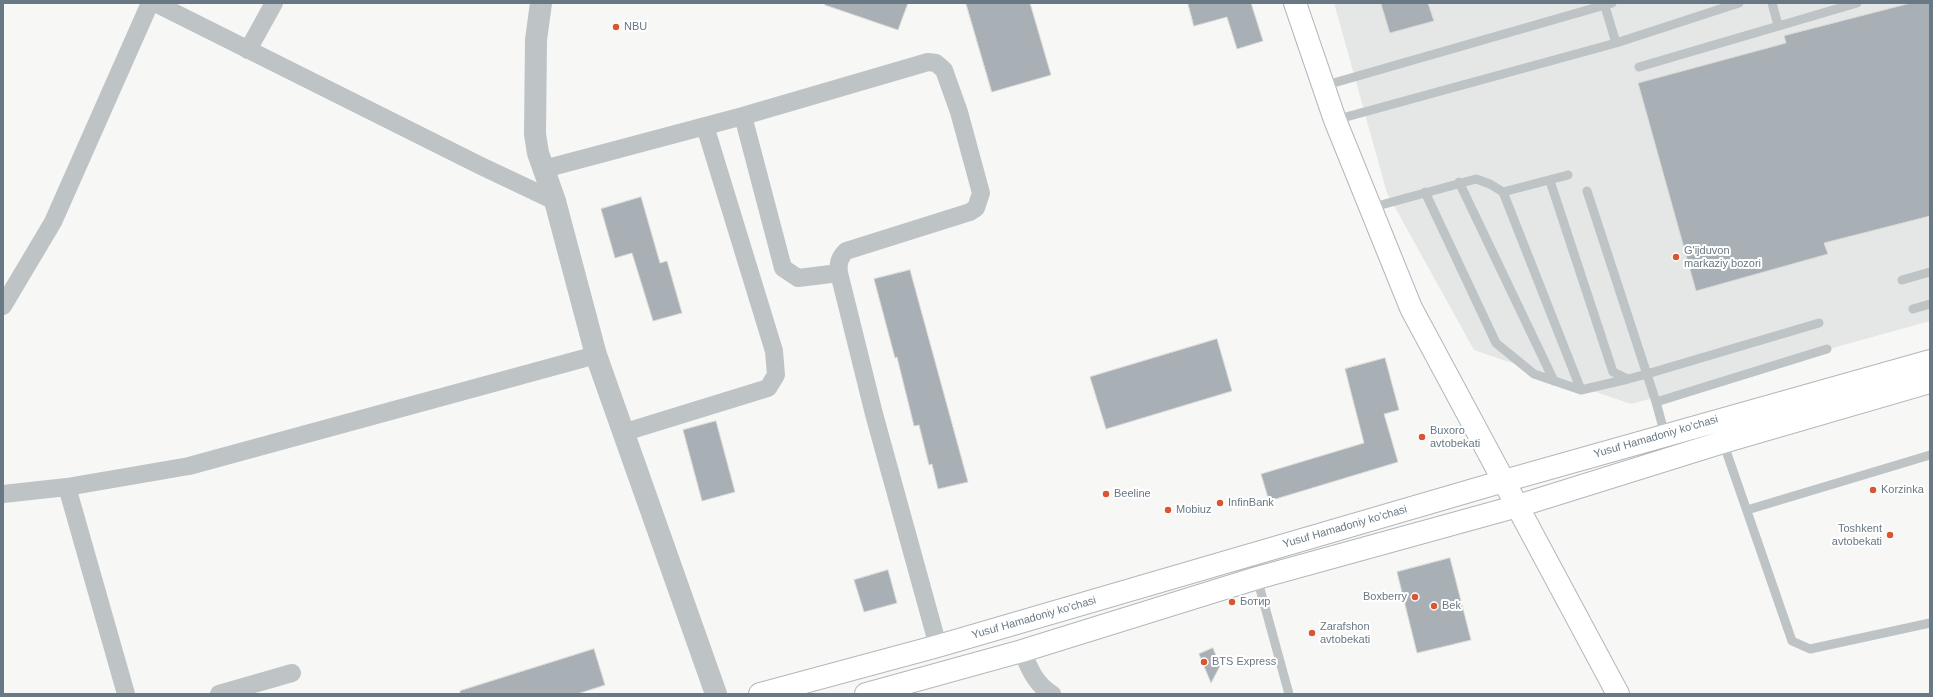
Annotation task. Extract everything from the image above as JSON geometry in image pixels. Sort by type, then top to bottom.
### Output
[{"type":"main road","points":[[1295,3],[1335,120],[1411,308],[1618,694]]},
{"type":"main road","name":"Yusuf Hamadoniy ko'chasi","points":[[760,694],[938,646],[1504,480],[1930,361]]},
{"type":"main road","points":[[866,694],[1022,651],[1257,578],[1518,506],[1723,442],[1930,382]]},
{"type":"street","points":[[3,306],[53,222],[150,3]]},
{"type":"street","points":[[155,3],[481,166],[555,201]]},
{"type":"street","points":[[248,50],[274,3]]},
{"type":"street","points":[[541,3],[536,40],[534,134],[555,201],[596,355],[622,433],[716,694]]},
{"type":"street","points":[[544,169],[743,116],[928,62],[936,63],[944,70],[959,112],[979,185],[981,193],[979,203],[976,208],[970,212],[846,251],[839,259],[838,272],[874,414],[938,646]]},
{"type":"street","points":[[743,116],[783,268],[798,278],[838,272]]},
{"type":"street","points":[[622,433],[768,388],[776,375],[774,351],[704,126]]},
{"type":"street","points":[[3,494],[67,487],[189,466],[596,355]]},
{"type":"street","points":[[67,487],[126,694]]},
{"type":"street","points":[[1022,651],[1030,669],[1043,689],[1052,694]]},
{"type":"street","points":[[219,694],[292,673]]},
{"type":"lane","points":[[1335,120],[1616,42],[1738,3]]},
{"type":"lane","points":[[1772,3],[1778,25]]},
{"type":"lane","points":[[1639,67],[1857,3]]},
{"type":"lane","points":[[1323,86],[1607,4],[1616,42]]},
{"type":"lane","points":[[1503,192],[1550,181],[1568,175]]},
{"type":"lane","points":[[1370,208],[1459,182],[1476,179],[1490,184],[1503,192],[1581,390]]},
{"type":"lane","points":[[1550,181],[1613,372],[1628,379]]},
{"type":"lane","points":[[1459,182],[1554,381]]},
{"type":"lane","points":[[1587,191],[1656,402],[1665,435]]},
{"type":"lane","points":[[1425,192],[1496,343],[1534,374],[1581,390],[1647,374],[1819,323]]},
{"type":"lane","points":[[1902,280],[1930,272]]},
{"type":"lane","points":[[1913,309],[1930,304]]},
{"type":"lane","points":[[1656,402],[1827,348]]},
{"type":"lane","points":[[1723,442],[1748,510],[1792,641],[1810,649],[1930,624]]},
{"type":"lane","points":[[1748,510],[1930,455]]},
{"type":"lane","points":[[1257,578],[1289,694]]},
{"type":"shaded area","name":"G'ijduvon markaziy bozori","points":[[1334,3],[1930,3],[1930,321],[1631,404],[1474,350],[1387,193]]},
{"type":"building","points":[[825,3],[908,3],[898,30],[825,5]]},
{"type":"building","points":[[966,3],[1030,3],[1051,75],[992,92]]},
{"type":"building","points":[[1188,3],[1251,3],[1263,41],[1237,49],[1227,17],[1194,26]]},
{"type":"building","points":[[1381,3],[1428,3],[1434,21],[1390,33]]},
{"type":"building","points":[[1911,3],[1930,3],[1930,216],[1824,243],[1828,254],[1696,291],[1638,83],[1786,43],[1784,36]]},
{"type":"building","points":[[641,197],[660,263],[667,261],[682,313],[653,321],[632,253],[615,258],[601,209]]},
{"type":"building","points":[[910,270],[968,482],[938,489],[932,464],[929,465],[919,425],[914,426],[897,357],[895,358],[874,279]]},
{"type":"building","points":[[1217,339],[1232,391],[1106,429],[1090,377]]},
{"type":"building","points":[[1385,358],[1399,410],[1384,414],[1398,462],[1269,501],[1261,474],[1364,443],[1345,369]]},
{"type":"building","points":[[716,421],[735,492],[702,501],[683,430]]},
{"type":"building","name":"Bek","points":[[1450,558],[1471,640],[1417,653],[1397,572]]},
{"type":"building","points":[[888,570],[897,603],[864,612],[854,580]]},
{"type":"building","points":[[1213,648],[1220,666],[1211,683],[1199,654]]},
{"type":"building","points":[[594,649],[605,685],[577,694],[460,694],[460,691]]},
{"type":"place","name":"NBU","points":[[616,27]]},
{"type":"place","name":"G'ijduvon markaziy bozori","points":[[1676,257]]},
{"type":"place","name":"Buxoro avtobekati","points":[[1422,437]]},
{"type":"place","name":"Korzinka","points":[[1873,490]]},
{"type":"place","name":"Beeline","points":[[1106,494]]},
{"type":"place","name":"InfinBank","points":[[1220,503]]},
{"type":"place","name":"Mobiuz","points":[[1168,510]]},
{"type":"place","name":"Toshkent avtobekati","points":[[1890,535]]},
{"type":"place","name":"Boxberry","points":[[1415,597]]},
{"type":"place","name":"Ботир","points":[[1232,602]]},
{"type":"place","name":"Bek","points":[[1434,606]]},
{"type":"place","name":"Zarafshon avtobekati","points":[[1312,633]]},
{"type":"place","name":"BTS Express","points":[[1204,662]]}]
